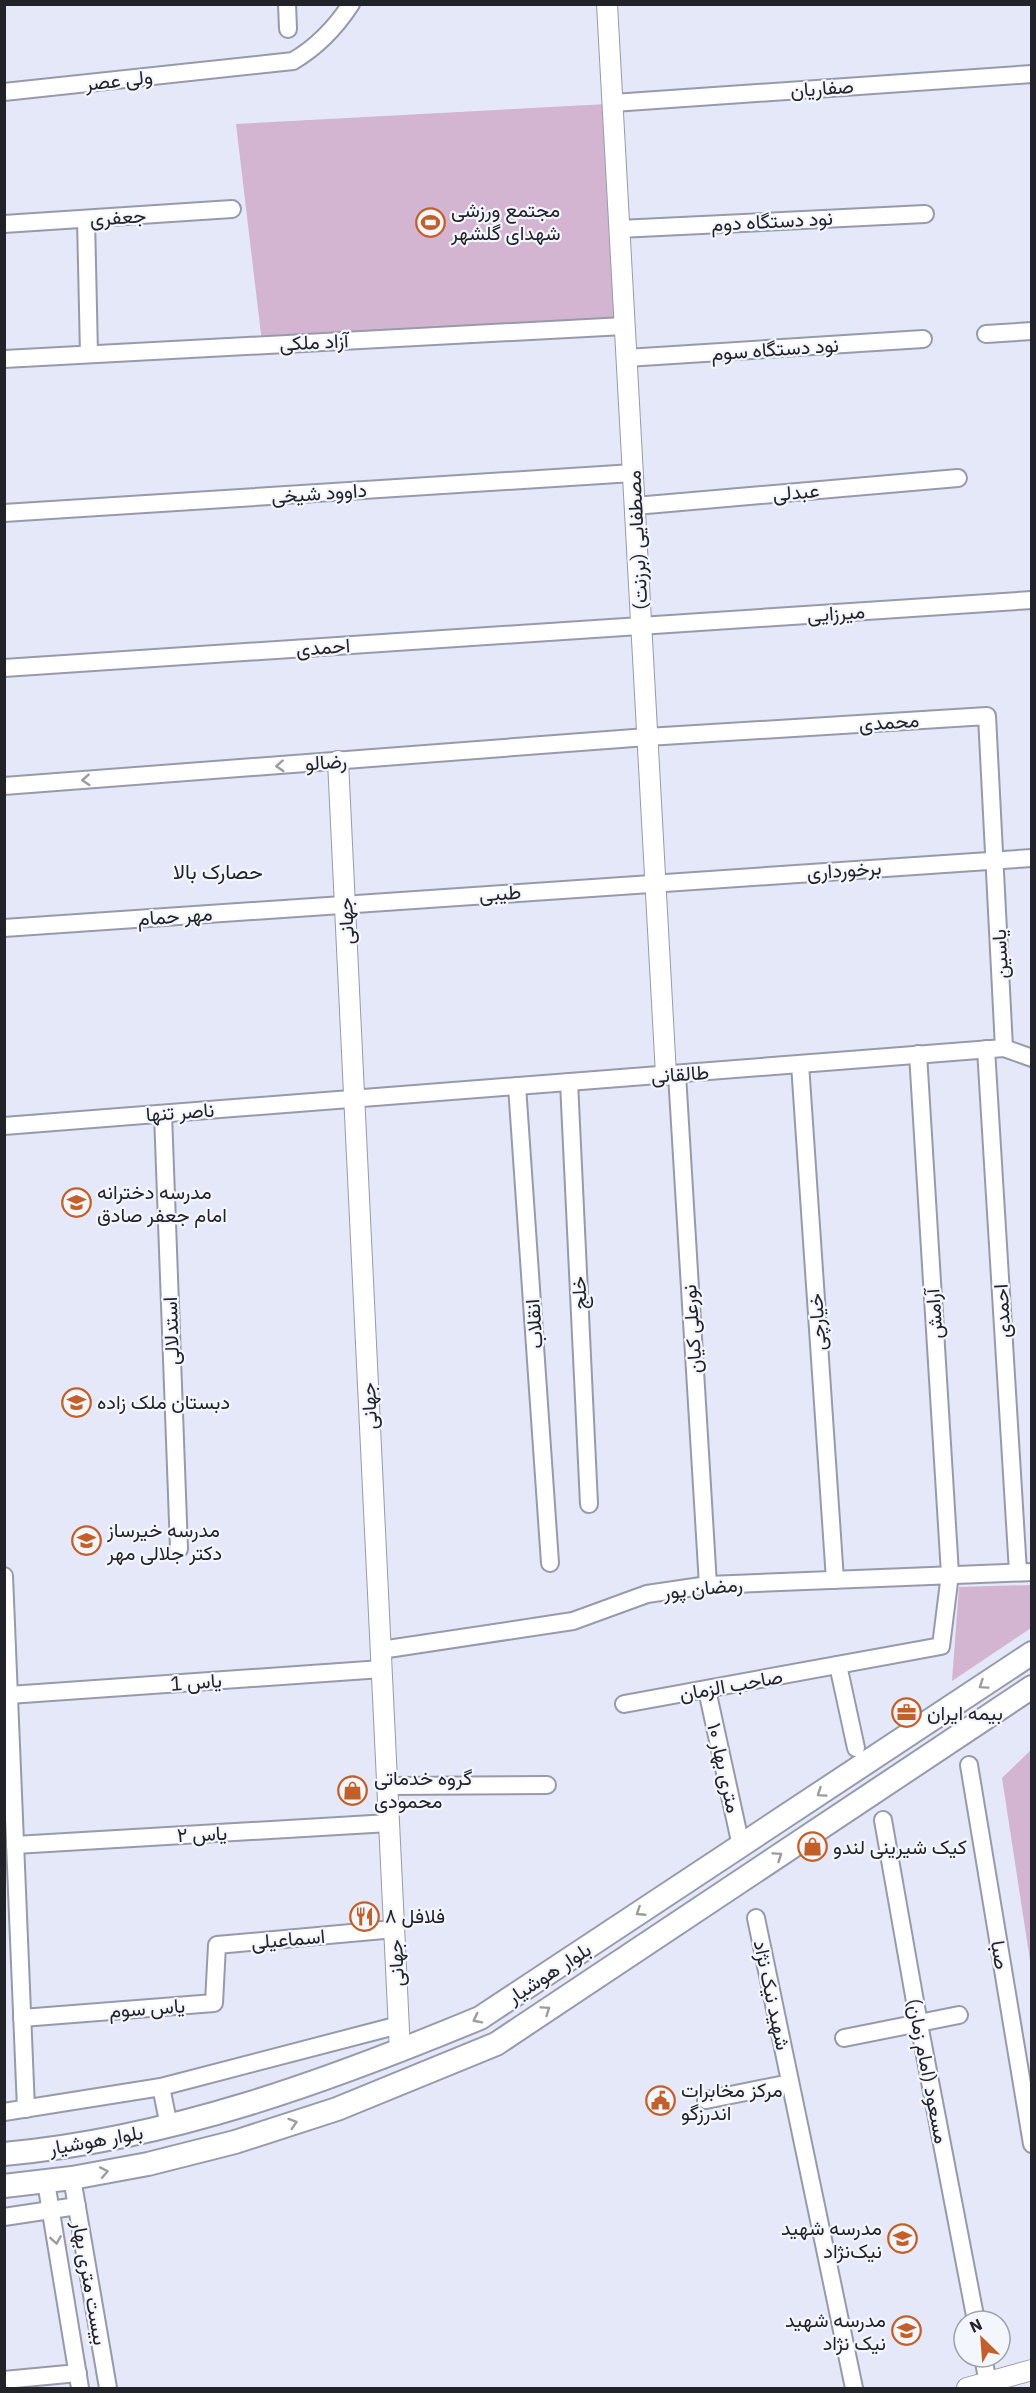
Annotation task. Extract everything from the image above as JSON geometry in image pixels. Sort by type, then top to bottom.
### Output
[{"type":"main road","name":"بلوار هوشیار","points":[[4,2154],[40,2151],[140,2133],[225,2112],[400,2051],[480,2018],[1032,1653]]},
{"type":"main road","name":"بلوار هوشیار","points":[[4,2186],[46,2182],[148,2164],[235,2142],[337,2109],[496,2044],[1032,1687]]},
{"type":"main road","points":[[734,1851],[728,1874],[742,1880]]},
{"type":"main road","points":[[676,1889],[689,1899],[690,1915]]},
{"type":"street","points":[[287,4],[288,30]]},
{"type":"street","name":"ولی عصر","points":[[4,92],[293,61],[323,38],[341,19],[351,4]]},
{"type":"street","name":"مصطفایی (برزنت)","points":[[607,4],[656,883],[671,1074]]},
{"type":"street","name":"صفاریان","points":[[613,102],[1032,74]]},
{"type":"street","name":"جعفری","points":[[4,225],[232,209]]},
{"type":"street","name":"نود دستگاه دوم","points":[[619,229],[925,213]]},
{"type":"street","points":[[86,219],[89,354]]},
{"type":"street","name":"آزاد ملکی","points":[[4,359],[624,326]]},
{"type":"street","points":[[986,334],[1032,332]]},
{"type":"street","name":"نود دستگاه سوم","points":[[626,358],[923,339]]},
{"type":"street","name":"داوود شیخی","points":[[4,513],[633,473]]},
{"type":"street","name":"عبدلی","points":[[634,506],[958,478]]},
{"type":"street","name":"میرزایی","points":[[641,626],[1032,600]]},
{"type":"street","name":"احمدی","points":[[4,668],[641,626]]},
{"type":"street","name":"محمدی","points":[[648,737],[987,716],[995,860]]},
{"type":"street","name":"رضالو","points":[[4,786],[648,737]]},
{"type":"street","name":"جهانی","points":[[339,761],[400,2051]]},
{"type":"street","name":"برخورداری","points":[[656,883],[1032,858]]},
{"type":"street","name":"یاسین","points":[[995,860],[1004,1048]]},
{"type":"street","name":"طیبی","points":[[345,904],[656,883]]},
{"type":"street","name":"مهر حمام","points":[[4,928],[345,904]]},
{"type":"street","points":[[1004,1048],[1032,1058]]},
{"type":"street","name":"طالقانی","points":[[355,1099],[1004,1048]]},
{"type":"street","name":"احمدی","points":[[986,1049],[1025,1572]]},
{"type":"street","name":"آرامش","points":[[918,1054],[950,1574]]},
{"type":"street","name":"خیارچی","points":[[800,1064],[835,1580]]},
{"type":"street","name":"نورعلی کیان","points":[[671,1074],[708,1585]]},
{"type":"street","name":"خلج","points":[[568,1082],[589,1503]]},
{"type":"street","name":"انقلاب","points":[[517,1086],[550,1563]]},
{"type":"street","name":"ناصر تنها","points":[[4,1126],[355,1099]]},
{"type":"street","name":"استدلالی","points":[[163,1114],[179,1549]]},
{"type":"street","name":"رمضان پور","points":[[382,1660],[573,1621],[647,1594],[708,1585],[1025,1572]]},
{"type":"street","name":"صاحب الزمان","points":[[624,1704],[941,1646],[950,1574]]},
{"type":"street","points":[[4,1576],[9,1695],[8,1728],[15,1845],[12,1977],[22,2018],[26,2109]]},
{"type":"street","name":"یاس 1","points":[[9,1695],[382,1660]]},
{"type":"street","points":[[838,1665],[856,1748]]},
{"type":"street","name":"۱۰ متری بهار","points":[[707,1690],[734,1851]]},
{"type":"street","name":"صبا","points":[[969,1765],[1032,2144]]},
{"type":"street","points":[[388,1786],[547,1785]]},
{"type":"street","name":"مسعود (امام زمان)","points":[[883,1820],[919,2024],[974,2309]]},
{"type":"street","name":"یاس ۲","points":[[15,1845],[389,1823]]},
{"type":"street","name":"شهید نیک نژاد","points":[[756,1918],[854,2388]]},
{"type":"street","name":"اسماعیلی","points":[[217,1946],[395,1929]]},
{"type":"street","name":"یاس سوم","points":[[22,2018],[214,2003],[217,1946]]},
{"type":"street","points":[[844,2038],[959,2015]]},
{"type":"street","points":[[4,2112],[161,2087],[399,2025]]},
{"type":"street","points":[[706,2100],[790,2083]]},
{"type":"street","points":[[161,2087],[169,2126]]},
{"type":"street","name":"بیست متری بهار","points":[[72,2178],[108,2388]]},
{"type":"street","name":"بیست متری بهار","points":[[46,2182],[79,2381]]},
{"type":"street","points":[[4,2217],[51,2212],[77,2206]]},
{"type":"street","points":[[985,2369],[988,2383]]},
{"type":"street","points":[[967,2388],[988,2383],[1011,2383],[1032,2370]]},
{"type":"street","points":[[4,2380],[79,2381]]},
{"type":"shaded area","name":"مجتمع ورزشی شهدای گلشهر","points":[[607,104],[619,321],[263,351],[236,124]]},
{"type":"shaded area","points":[[1031,1585],[1031,1628],[952,1681],[959,1587]]},
{"type":"shaded area","points":[[1031,1750],[1031,1967],[1002,1778]]},
{"type":"place","name":"مجتمع ورزشی شهدای گلشهر","points":[[430,222]]},
{"type":"place","name":"مدرسه دخترانه امام جعفر صادق","points":[[76,1203]]},
{"type":"place","name":"دبستان ملک زاده","points":[[76,1402]]},
{"type":"place","name":"مدرسه خیرساز دکتر جلالی مهر","points":[[86,1541]]},
{"type":"place","name":"بیمه ایران","points":[[906,1713]]},
{"type":"place","name":"گروه خدماتی محمودی","points":[[353,1790]]},
{"type":"place","name":"کیک شیرینی لندو","points":[[812,1847]]},
{"type":"place","name":"فلافل ۸","points":[[364,1916]]},
{"type":"place","name":"مرکز مخابرات اندرزگو","points":[[660,2101]]},
{"type":"place","name":"مدرسه شهید نیک‌نژاد","points":[[903,2239]]},
{"type":"place","name":"مدرسه شهید نیک نژاد","points":[[907,2331]]},
{"type":"district","name":"حصارک بالا","points":[[218,872]]}]
